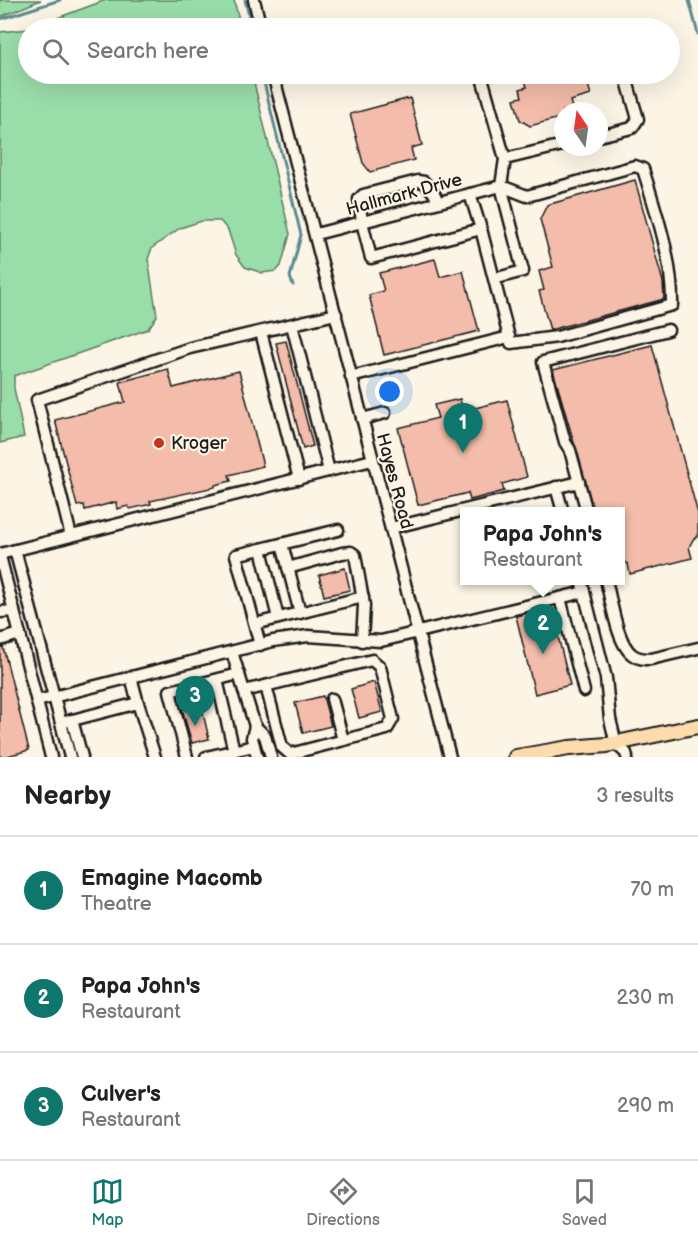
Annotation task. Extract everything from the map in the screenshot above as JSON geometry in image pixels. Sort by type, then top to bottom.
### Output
[{"type":"main road","points":[[516,757],[608,749],[698,726]]},
{"type":"street","points":[[254,0],[258,18]]},
{"type":"street","name":"Hayes Road","points":[[276,84],[450,757]]},
{"type":"street","points":[[484,84],[505,159],[501,186],[523,271],[494,279]]},
{"type":"street","points":[[608,134],[632,128],[638,119],[628,84]]},
{"type":"street","points":[[505,159],[554,147]]},
{"type":"street","points":[[470,194],[511,343],[557,337],[672,305],[673,283],[643,169],[635,166],[625,168],[527,196],[501,186]]},
{"type":"street","points":[[438,202],[434,193],[424,182],[418,181],[363,195],[359,199],[362,222],[372,258],[481,230]]},
{"type":"street","name":"Hallmark Drive","points":[[316,234],[501,186]]},
{"type":"street","points":[[71,536],[37,400],[190,348],[336,314]]},
{"type":"street","points":[[292,325],[329,471]]},
{"type":"street","points":[[586,507],[543,362],[668,330]]},
{"type":"street","points":[[261,332],[299,479]]},
{"type":"street","points":[[351,377],[509,337]]},
{"type":"street","points":[[362,419],[385,413]]},
{"type":"street","points":[[51,757],[0,555],[372,460]]},
{"type":"street","points":[[476,507],[579,482]]},
{"type":"street","points":[[556,487],[562,507]]},
{"type":"street","points":[[391,528],[460,511]]},
{"type":"street","points":[[260,645],[236,555],[338,530]]},
{"type":"street","points":[[282,544],[300,613]]},
{"type":"street","points":[[261,549],[278,618]]},
{"type":"street","points":[[15,550],[54,697],[82,757]]},
{"type":"street","points":[[266,686],[282,747],[290,754],[387,729],[393,719],[380,667],[372,660],[367,641],[363,597],[355,555],[351,552],[342,553],[288,568]]},
{"type":"street","points":[[582,585],[606,678],[610,718],[608,749],[626,753],[627,757]]},
{"type":"street","points":[[607,585],[622,643],[631,654],[651,659],[698,648]]},
{"type":"street","points":[[37,701],[260,645],[308,636],[367,641],[418,632],[584,592]]},
{"type":"street","points":[[255,624],[363,597]]},
{"type":"street","points":[[560,598],[584,691]]},
{"type":"street","points":[[0,612],[14,611]]},
{"type":"street","points":[[0,640],[20,634]]},
{"type":"street","points":[[232,652],[255,726],[265,736],[271,757]]},
{"type":"street","points":[[244,691],[372,660]]},
{"type":"street","points":[[187,757],[170,691],[239,674]]},
{"type":"street","points":[[131,677],[155,757]]},
{"type":"street","points":[[217,680],[234,751]]},
{"type":"street","points":[[332,699],[343,740]]},
{"type":"street","points":[[67,722],[138,703]]},
{"type":"street","points":[[67,722],[70,757]]},
{"type":"street","points":[[206,757],[234,751],[256,752],[252,738],[255,726]]},
{"type":"green space","points":[[0,0],[41,0],[0,17]]},
{"type":"green space","points":[[106,0],[234,0],[238,18],[57,18]]},
{"type":"green space","points":[[18,30],[18,84],[254,84],[290,234],[281,266],[276,271],[262,273],[245,267],[236,255],[228,230],[220,221],[202,221],[180,228],[152,248],[148,259],[157,316],[148,329],[14,376],[14,388],[24,437],[0,443],[0,32]]},
{"type":"building","points":[[526,84],[588,84],[591,95],[570,102],[554,102],[554,119],[530,126],[520,120],[514,99],[522,97],[520,89],[527,87]]},
{"type":"building","points":[[410,98],[422,145],[411,148],[414,160],[370,172],[363,163],[350,114]]},
{"type":"building","points":[[635,180],[663,282],[664,299],[550,330],[539,291],[544,290],[539,271],[553,267],[540,219],[547,205]]},
{"type":"building","points":[[435,259],[440,277],[463,271],[479,331],[384,355],[369,295],[384,291],[379,273]]},
{"type":"building","points":[[286,341],[313,446],[303,449],[276,343]]},
{"type":"building","points":[[652,345],[698,514],[698,537],[694,538],[689,547],[692,558],[630,574],[628,564],[625,562],[625,507],[593,507],[553,370]]},
{"type":"building","name":"Kroger","points":[[168,369],[173,388],[239,371],[263,466],[229,475],[231,481],[215,485],[215,487],[150,501],[151,504],[130,509],[128,506],[117,509],[116,502],[85,510],[84,505],[77,506],[55,420],[125,402],[120,382]]},
{"type":"building","points":[[460,399],[463,411],[507,400],[527,477],[502,484],[504,491],[470,500],[468,493],[418,505],[398,428],[438,418],[434,405]]},
{"type":"building","points":[[345,568],[350,590],[324,596],[319,575]]},
{"type":"building","points":[[551,608],[570,685],[535,694],[516,616]]},
{"type":"building","points":[[0,647],[3,647],[29,750],[4,757],[0,757]]},
{"type":"building","points":[[374,682],[382,712],[359,718],[351,689]]},
{"type":"building","points":[[323,696],[331,726],[303,733],[295,703]]},
{"type":"building","points":[[201,704],[209,739],[192,743],[182,709]]},
{"type":"waterway","points":[[0,19],[60,0]]},
{"type":"waterway","points":[[245,0],[250,18]]},
{"type":"waterway","points":[[689,0],[698,34]]},
{"type":"waterway","points":[[264,84],[301,235],[290,277],[293,285]]},
{"type":"place","name":"Kroger","points":[[159,443]]},
{"type":"place","name":"Emagine Macomb","points":[[463,453]]},
{"type":"place","name":"Papa John's","points":[[543,654]]},
{"type":"place","name":"Culver's","points":[[195,726]]}]
